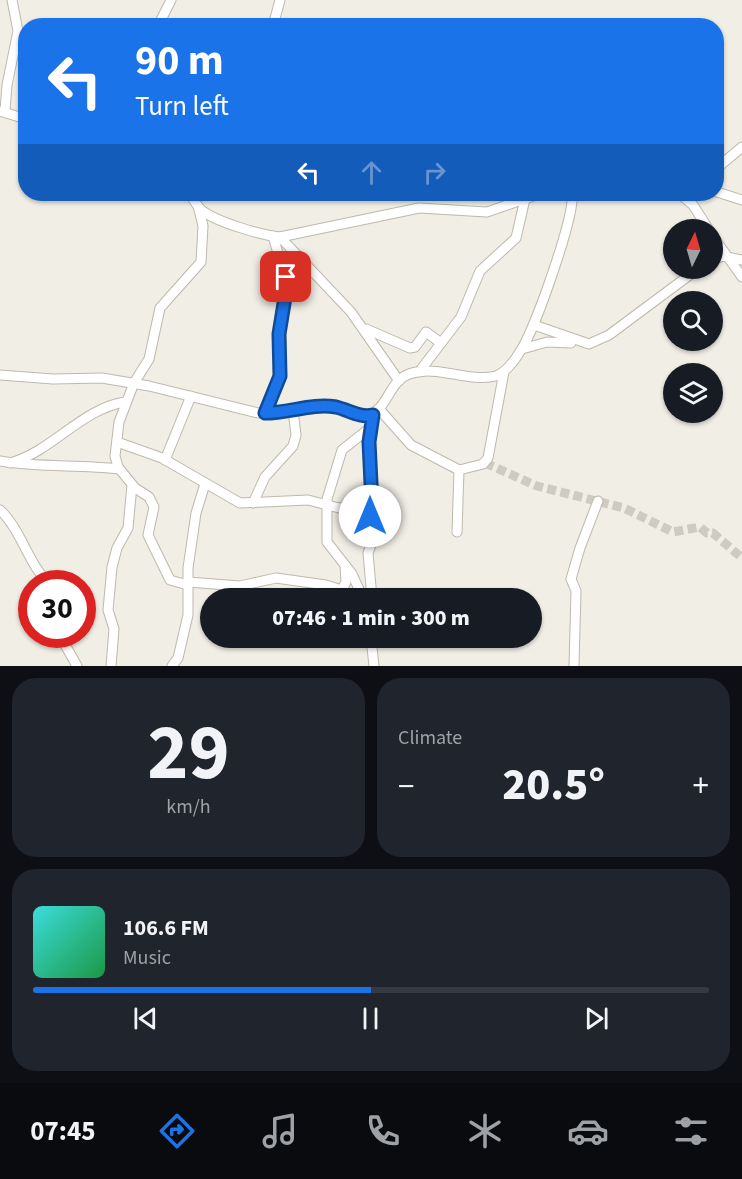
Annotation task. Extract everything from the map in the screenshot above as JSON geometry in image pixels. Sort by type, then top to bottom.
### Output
[{"type":"street","points":[[3,0],[16,18]]},
{"type":"street","points":[[12,0],[18,31],[3,111],[18,116]]},
{"type":"street","points":[[162,18],[171,0]]},
{"type":"street","points":[[275,18],[280,0]]},
{"type":"street","points":[[724,162],[742,147]]},
{"type":"street","points":[[724,194],[742,200]]},
{"type":"street","points":[[194,201],[198,206],[222,220],[277,236],[311,266],[364,328],[399,381]]},
{"type":"street","points":[[277,236],[418,208],[480,213],[519,201]]},
{"type":"street","points":[[371,588],[368,553],[374,537],[370,518],[371,427],[376,412],[399,381],[419,372],[461,317],[480,271],[516,238],[525,201]]},
{"type":"street","points":[[376,412],[411,445],[459,470],[483,464],[488,458],[504,372],[522,349],[534,325],[566,230],[572,201]]},
{"type":"street","points":[[688,201],[702,219]]},
{"type":"street","points":[[198,206],[202,226],[201,262],[160,309],[150,356],[134,383],[121,413],[115,456],[119,469],[132,485],[153,502],[155,511],[148,535],[170,580],[240,586],[276,578],[342,590],[346,582],[345,565]]},
{"type":"street","points":[[265,413],[280,376],[279,334],[287,285],[277,236]]},
{"type":"street","points":[[723,252],[742,277]]},
{"type":"street","points":[[723,257],[742,260]]},
{"type":"street","points":[[522,349],[547,342],[593,344],[609,335],[684,279]]},
{"type":"street","points":[[534,325],[583,343]]},
{"type":"street","points":[[364,328],[387,340],[410,348],[416,347],[426,332],[441,344]]},
{"type":"street","points":[[419,372],[489,377],[504,372]]},
{"type":"street","points":[[0,375],[53,379],[102,378],[134,383],[265,413],[328,406],[363,416],[376,412]]},
{"type":"street","points":[[165,460],[191,396]]},
{"type":"street","points":[[5,462],[34,454],[98,410],[126,402]]},
{"type":"street","points":[[253,503],[265,477],[293,446],[296,435],[293,410]]},
{"type":"street","points":[[358,588],[345,565],[327,542],[327,505],[340,453],[371,427]]},
{"type":"street","points":[[117,442],[165,460],[233,500],[253,503],[308,500],[347,508],[366,504],[370,498]]},
{"type":"street","points":[[5,462],[119,469]]},
{"type":"street","points":[[457,532],[459,470]]},
{"type":"street","points":[[172,666],[177,661],[188,615],[188,583],[196,513],[205,484]]},
{"type":"street","points":[[111,666],[114,629],[108,610],[112,567],[117,548],[128,528],[132,485]]},
{"type":"street","points":[[574,666],[576,591],[571,580],[580,548],[598,501]]},
{"type":"street","points":[[0,510],[16,528],[38,570]]},
{"type":"street","points":[[67,648],[77,666]]},
{"type":"street","points":[[372,648],[374,666]]},
{"type":"tunnel","points":[[485,463],[537,486],[624,508],[673,532],[700,527],[707,533],[713,533],[742,558]]},
{"type":"route","points":[[286,277],[287,285],[279,334],[281,370],[275,394],[265,413],[328,406],[363,416],[373,415],[369,442],[372,504],[370,516]]}]
